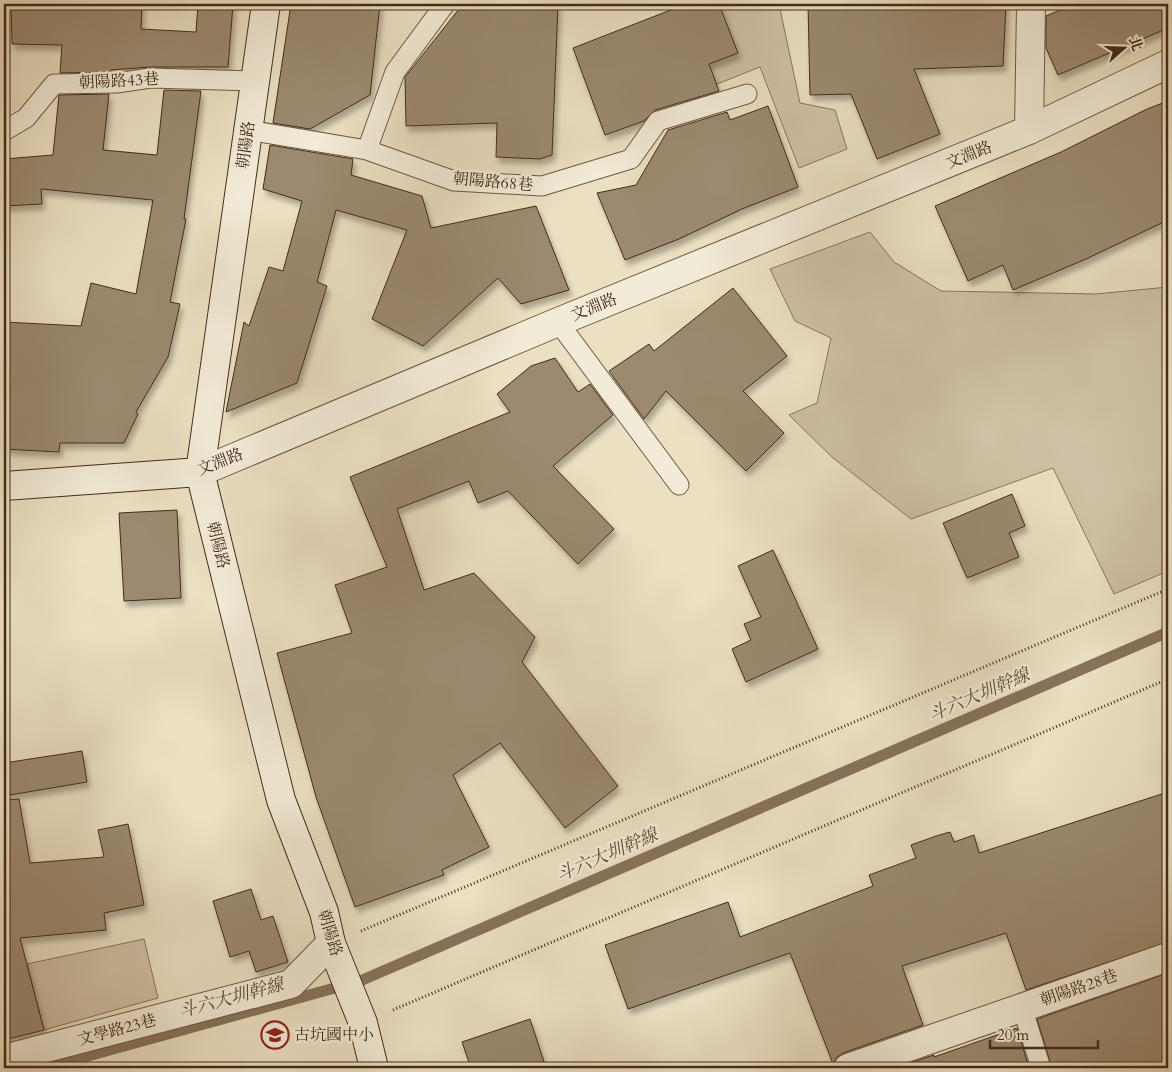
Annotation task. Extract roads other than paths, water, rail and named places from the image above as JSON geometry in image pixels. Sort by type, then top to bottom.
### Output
[{"type":"street","name":"朝陽路","points":[[266,4],[200,472],[281,800],[324,912],[331,943],[363,1023],[374,1068]]},
{"type":"street","points":[[1029,130],[1031,4]]},
{"type":"street","name":"文淵路","points":[[4,486],[200,472],[558,322],[1029,130],[1168,64]]},
{"type":"street","name":"文學路23巷","points":[[4,1059],[291,984],[331,943]]},
{"type":"street","name":"朝陽路28巷","points":[[848,1068],[1168,957]]},
{"type":"lane","points":[[367,150],[395,72],[445,4]]},
{"type":"lane","name":"朝陽路43巷","points":[[4,131],[26,118],[54,84],[117,83],[150,78],[254,81]]},
{"type":"lane","name":"朝陽路68巷","points":[[248,130],[367,150],[454,182],[542,186],[631,159],[658,121],[747,94]]},
{"type":"lane","points":[[558,322],[679,485]]},
{"type":"lane","points":[[1022,1007],[1041,1068]]},
{"type":"waterway","name":"斗六大圳幹線","points":[[44,1068],[360,981],[1168,632]]},
{"type":"place","name":"古坑國中小","points":[[275,1035]]}]
